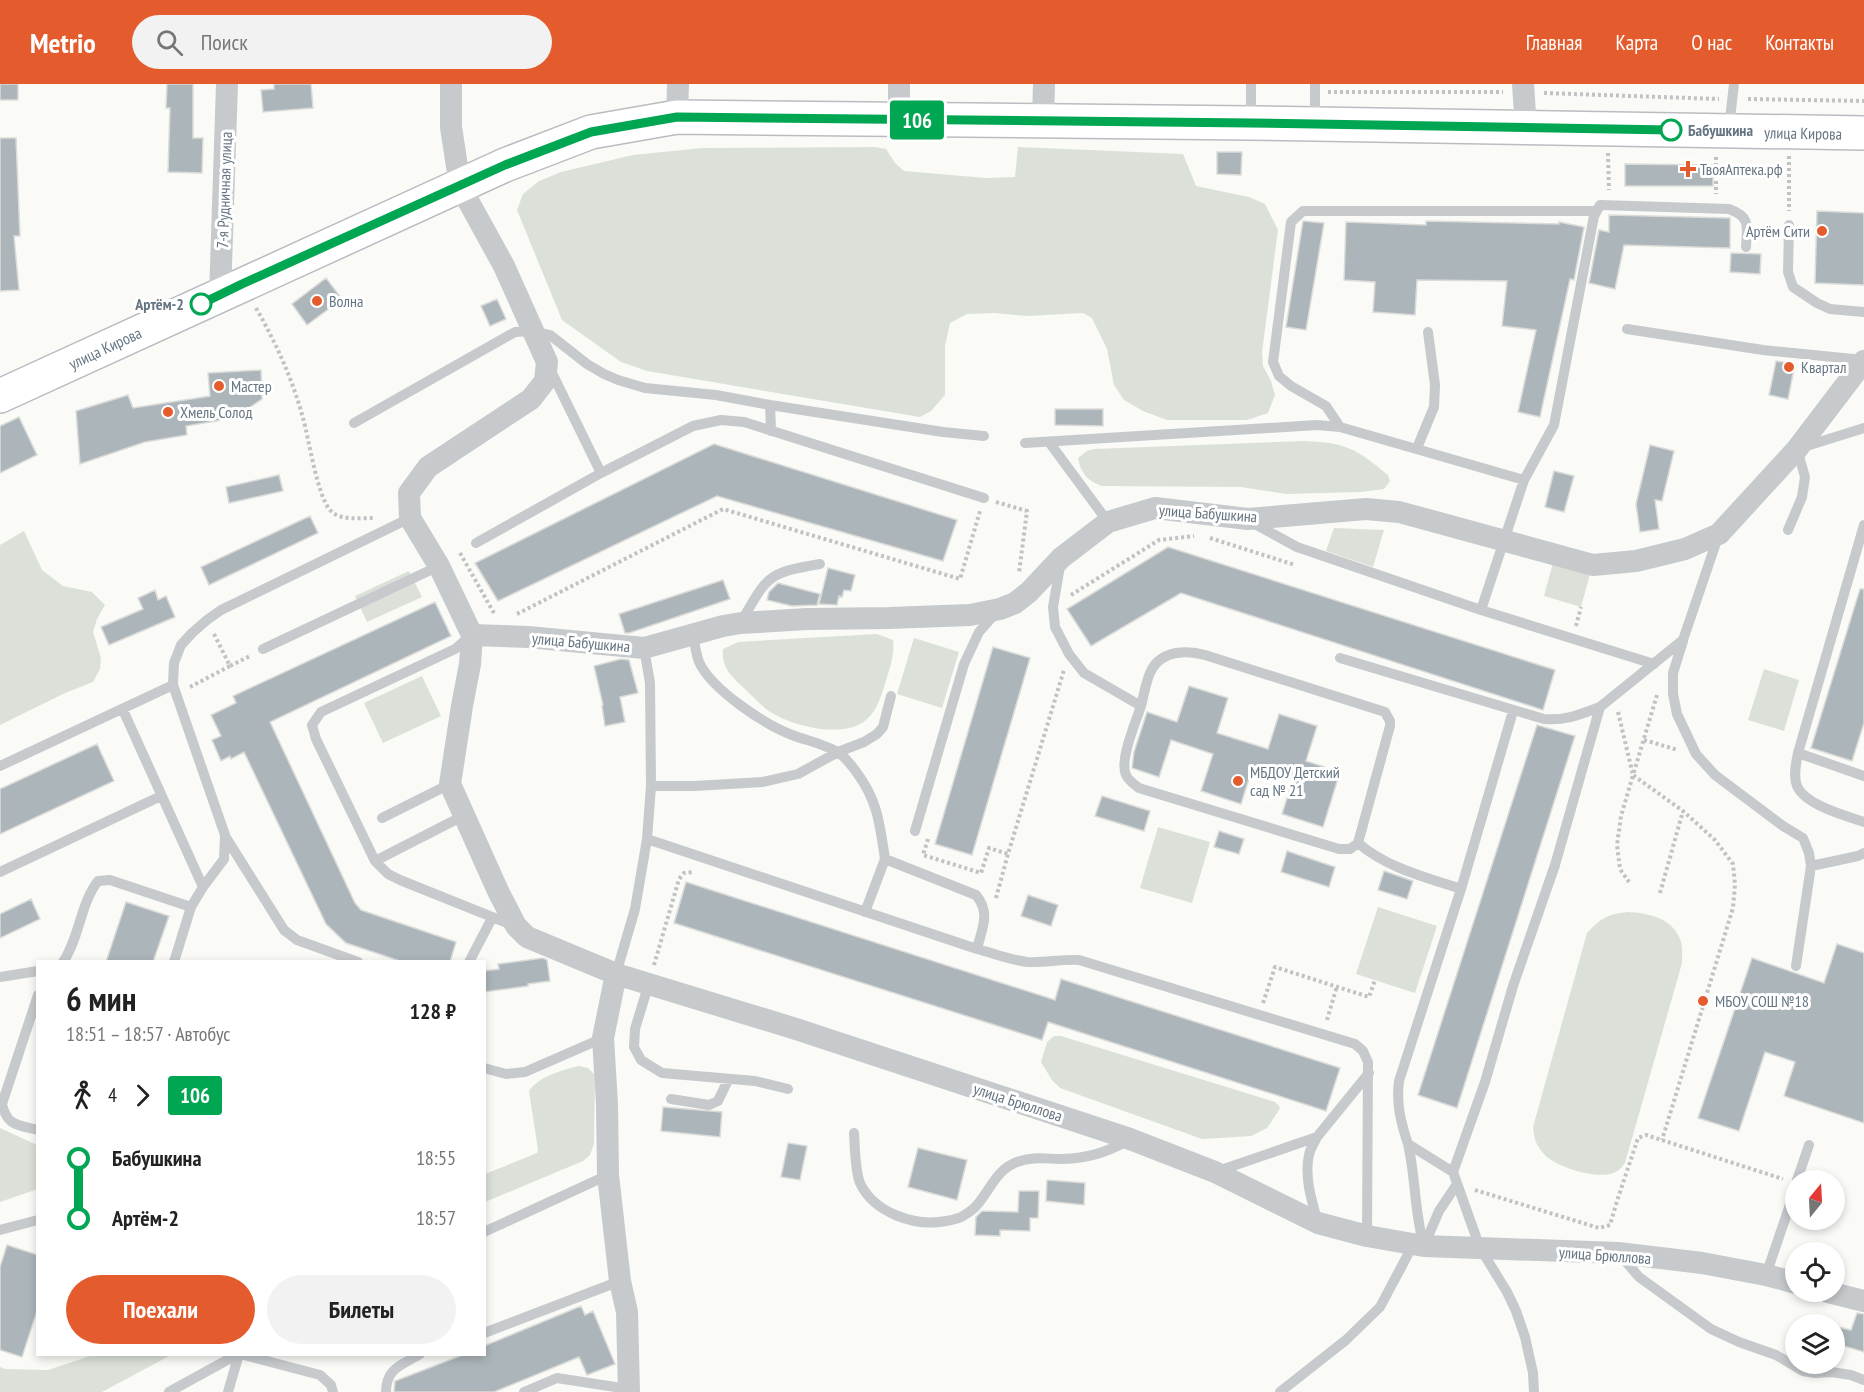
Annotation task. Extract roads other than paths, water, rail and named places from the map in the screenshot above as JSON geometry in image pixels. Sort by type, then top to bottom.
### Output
[{"type":"main road","name":"улица Кирова","points":[[0,396],[505,165],[591,132],[677,117],[1526,128],[1722,142],[1864,134]]},
{"type":"street","name":"7-я Рудничная улица","points":[[227,84],[231,290]]},
{"type":"street","points":[[451,84],[451,126],[460,186],[504,266],[547,362],[544,381],[531,399],[428,467],[409,494],[410,518],[439,566],[472,635],[470,664],[450,784],[463,816],[516,926],[527,937],[616,974],[603,1038],[608,1175],[620,1281],[627,1312],[628,1390]]},
{"type":"street","points":[[677,117],[678,84]]},
{"type":"street","points":[[899,84],[903,120]]},
{"type":"street","points":[[1043,121],[1044,84]]},
{"type":"street","points":[[1523,88],[1526,128]]},
{"type":"street","points":[[1719,534],[1797,448],[1864,360]]},
{"type":"street","name":"улица Бабушкина","points":[[472,635],[528,637],[644,648],[741,622],[970,615],[1007,606],[1029,592],[1061,558],[1108,522],[1155,508],[1248,519],[1366,509],[1399,512],[1593,565],[1636,561],[1685,549],[1719,534]]},
{"type":"street","name":"улица Брюллова","points":[[616,974],[1130,1139],[1215,1172],[1318,1223],[1367,1236],[1418,1245],[1618,1253],[1702,1263],[1785,1280]]},
{"type":"street","points":[[1845,1296],[1864,1301]]},
{"type":"lane","points":[[1251,84],[1251,123]]},
{"type":"lane","points":[[1722,142],[1734,84]]},
{"type":"lane","points":[[1314,124],[1315,88]]},
{"type":"lane","points":[[1481,610],[1524,480],[1554,424],[1592,228],[1600,204],[1729,209],[1741,213],[1746,220],[1746,247]]},
{"type":"lane","points":[[1340,427],[1326,406],[1291,386],[1279,376],[1273,362],[1291,222],[1304,211],[1597,211]]},
{"type":"lane","points":[[1789,225],[1788,272],[1793,287],[1830,309],[1864,312]]},
{"type":"lane","points":[[1627,329],[1763,350],[1864,360]]},
{"type":"lane","points":[[354,423],[515,332],[533,330],[549,335],[604,374],[645,388],[716,395],[943,432],[984,436]]},
{"type":"lane","points":[[1417,448],[1434,407],[1436,385],[1428,332]]},
{"type":"lane","points":[[547,362],[601,474]]},
{"type":"lane","points":[[770,405],[771,431]]},
{"type":"lane","points":[[476,543],[693,426],[721,420],[744,422],[984,498]]},
{"type":"lane","points":[[1025,443],[1317,425],[1340,427],[1524,480]]},
{"type":"lane","points":[[1788,530],[1802,497],[1805,477],[1797,448],[1864,428]]},
{"type":"lane","points":[[1048,442],[1108,522]]},
{"type":"lane","points":[[352,960],[297,940],[284,930],[225,835],[174,689],[174,663],[181,645],[221,610],[410,518]]},
{"type":"lane","points":[[1248,519],[1297,547],[1481,610],[1654,664]]},
{"type":"lane","points":[[1864,525],[1798,753],[1795,774],[1797,786],[1810,801],[1864,822]]},
{"type":"lane","points":[[1719,534],[1673,673],[1677,714],[1696,754],[1714,775],[1803,838],[1811,866],[1796,966]]},
{"type":"lane","points":[[1061,558],[1053,607],[1055,627],[1069,654],[1084,673],[1141,706]]},
{"type":"lane","points":[[741,622],[768,579],[789,569],[820,564]]},
{"type":"lane","points":[[263,649],[439,566]]},
{"type":"lane","points":[[915,831],[971,646],[979,632],[1007,606]]},
{"type":"lane","points":[[472,635],[455,649],[321,712],[312,725],[316,739],[375,861],[388,874],[516,926]]},
{"type":"lane","points":[[693,636],[699,662],[708,676],[721,689],[758,718],[789,734],[838,752],[864,782],[880,820],[885,859],[865,912]]},
{"type":"lane","points":[[1340,658],[1513,711],[1557,720],[1570,718],[1600,707],[1683,640]]},
{"type":"lane","points":[[616,974],[635,909],[647,839],[651,786],[651,683],[644,648]]},
{"type":"lane","points":[[1186,651],[1385,712],[1390,726],[1358,843],[1350,849],[1339,849],[1139,788],[1126,775],[1124,760],[1141,706],[1152,668],[1164,657],[1186,651]]},
{"type":"lane","points":[[0,766],[174,689]]},
{"type":"lane","points":[[651,786],[764,782],[798,774],[877,734],[883,727],[891,696]]},
{"type":"lane","points":[[1534,1392],[1533,1373],[1525,1337],[1516,1311],[1480,1248],[1453,1172],[1485,1082],[1513,986],[1555,865],[1600,707]]},
{"type":"lane","points":[[123,710],[203,887]]},
{"type":"lane","points":[[1418,1245],[1418,1221],[1411,1158],[1399,1112],[1400,1081],[1461,889],[1513,711]]},
{"type":"lane","points":[[1798,753],[1864,777]]},
{"type":"lane","points":[[382,818],[450,784]]},
{"type":"lane","points":[[0,872],[161,796]]},
{"type":"lane","points":[[375,861],[463,816]]},
{"type":"lane","points":[[175,960],[191,907],[224,859],[225,835]]},
{"type":"lane","points":[[647,839],[1018,961],[1079,960],[1354,1044],[1363,1051],[1368,1062],[1369,1073],[1367,1236]]},
{"type":"lane","points":[[1358,843],[1370,854],[1386,862],[1461,889]]},
{"type":"lane","points":[[1811,866],[1864,853]]},
{"type":"lane","points":[[885,859],[976,895],[984,904],[986,913],[977,949]]},
{"type":"lane","points":[[64,960],[73,943],[91,890],[98,882],[110,880],[191,907]]},
{"type":"lane","points":[[470,960],[492,918]]},
{"type":"lane","points":[[0,977],[36,971]]},
{"type":"lane","points":[[649,983],[635,1029],[634,1047],[641,1060],[662,1073],[755,1081],[788,1089]]},
{"type":"lane","points":[[36,1001],[2,1104],[5,1116],[13,1124],[36,1130]]},
{"type":"lane","points":[[486,1069],[506,1074],[525,1072],[603,1038]]},
{"type":"lane","points":[[1318,1223],[1310,1195],[1309,1155],[1317,1137],[1369,1073]]},
{"type":"lane","points":[[671,1099],[709,1105],[718,1101],[728,1080]]},
{"type":"lane","points":[[854,1133],[859,1182],[872,1200],[891,1213],[910,1221],[932,1224],[960,1218],[977,1205],[992,1182],[1004,1170],[1016,1162],[1035,1158],[1085,1157],[1103,1153],[1130,1139]]},
{"type":"lane","points":[[1215,1172],[1317,1137]]},
{"type":"lane","points":[[1408,1144],[1453,1172]]},
{"type":"lane","points":[[1800,1170],[1809,1145]]},
{"type":"lane","points":[[486,1231],[608,1175]]},
{"type":"lane","points":[[1280,1392],[1346,1340],[1380,1307],[1456,1184]]},
{"type":"lane","points":[[1766,1275],[1785,1219]]},
{"type":"lane","points":[[0,1230],[36,1221]]},
{"type":"lane","points":[[1618,1253],[1639,1277],[1711,1329],[1776,1355],[1803,1371],[1831,1372],[1864,1380]]},
{"type":"lane","points":[[486,1332],[620,1281]]},
{"type":"lane","points":[[169,1392],[235,1356]]},
{"type":"lane","points":[[228,1392],[238,1356]]},
{"type":"lane","points":[[247,1356],[320,1375],[331,1385],[333,1392]]},
{"type":"lane","points":[[386,1392],[388,1377],[392,1370],[416,1356]]},
{"type":"lane","points":[[524,1392],[557,1378],[628,1390]]},
{"type":"place","name":"Бабушкина","points":[[1671,130]]},
{"type":"place","name":"ТвояАптека.рф","points":[[1688,169]]},
{"type":"place","name":"Артём Сити","points":[[1822,231]]},
{"type":"place","name":"Волна","points":[[317,301]]},
{"type":"place","name":"Артём-2","points":[[201,304]]},
{"type":"place","name":"Квартал","points":[[1789,367]]},
{"type":"place","name":"Мастер","points":[[219,386]]},
{"type":"place","name":"Хмель Солод","points":[[168,412]]},
{"type":"place","name":"МБДОУ Детский сад № 21","points":[[1238,781]]},
{"type":"place","name":"МБОУ СОШ №18","points":[[1703,1001]]}]
